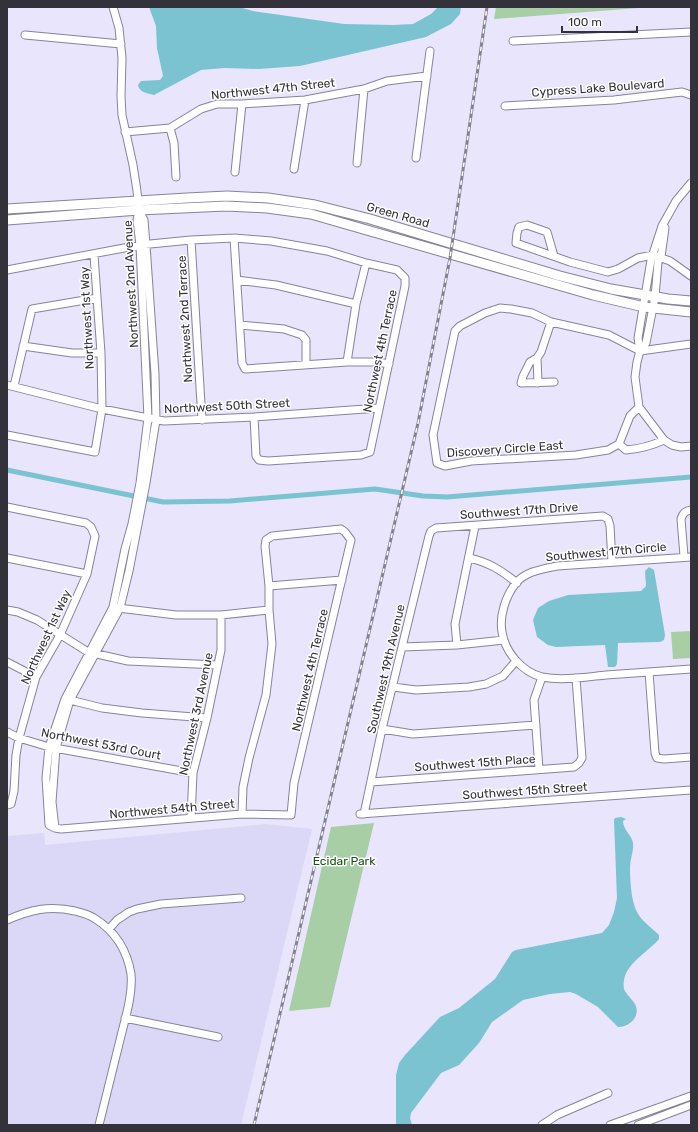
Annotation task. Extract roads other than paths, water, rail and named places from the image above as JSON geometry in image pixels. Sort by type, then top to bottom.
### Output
[{"type":"main road","name":"Green Road","points":[[7,210],[226,196],[268,198],[315,205],[370,219],[560,276],[611,289],[691,302]]},
{"type":"main road","name":"Green Road","points":[[7,220],[138,210],[226,206],[267,208],[311,214],[593,295],[648,307],[691,312]]},
{"type":"street","points":[[113,7],[119,28],[121,44],[122,115],[133,165],[138,210]]},
{"type":"street","points":[[513,41],[691,32]]},
{"type":"street","points":[[25,35],[121,44]]},
{"type":"street","points":[[416,158],[430,51]]},
{"type":"street","name":"Northwest 47th Street","points":[[125,132],[170,128],[201,109],[217,104],[305,100],[364,89],[387,81],[426,76]]},
{"type":"street","points":[[357,164],[364,89]]},
{"type":"street","name":"Cypress Lake Boulevard","points":[[505,106],[614,100],[682,92],[691,95]]},
{"type":"street","points":[[294,169],[305,100]]},
{"type":"street","points":[[235,172],[242,104]]},
{"type":"street","points":[[170,128],[174,143],[176,177]]},
{"type":"street","points":[[651,296],[666,220],[676,201],[691,183]]},
{"type":"street","name":"Northwest 2nd Avenue","points":[[67,700],[96,654],[117,608],[132,524],[138,507],[142,487],[152,419],[143,245],[137,220],[138,210]]},
{"type":"street","points":[[554,256],[547,232],[527,225],[519,227],[516,243],[554,256],[584,266],[608,272],[618,270],[638,258],[659,256],[670,261],[691,276]]},
{"type":"street","points":[[234,238],[242,363],[246,369],[347,362],[378,362],[389,364]]},
{"type":"street","points":[[7,270],[143,245],[191,240],[234,238],[271,241],[328,251],[366,263],[356,304],[347,362]]},
{"type":"street","name":"Northwest 2nd Terrace","points":[[191,240],[202,420]]},
{"type":"street","name":"Northwest 1st Way","points":[[7,435],[95,452],[102,409],[101,353],[94,255]]},
{"type":"street","points":[[659,256],[657,276],[648,307],[646,343],[640,351],[635,378],[639,407],[664,440],[672,445],[681,447],[691,446]]},
{"type":"street","name":"Northwest 4th Terrace","points":[[254,417],[256,456],[259,460],[268,461],[361,455],[370,452],[406,286],[405,278],[397,270],[366,263]]},
{"type":"street","points":[[237,280],[276,285],[356,304]]},
{"type":"street","points":[[11,386],[32,309],[98,298]]},
{"type":"street","name":"Discovery Circle East","points":[[619,444],[608,450],[576,455],[471,461],[444,466],[437,463],[433,435],[455,331],[460,326],[472,319],[500,308],[532,313],[551,322],[610,335],[640,351]]},
{"type":"street","points":[[551,322],[541,352],[537,358],[530,362],[521,384],[554,382]]},
{"type":"street","points":[[240,325],[284,330],[302,335],[306,340],[306,365]]},
{"type":"street","points":[[640,351],[691,344]]},
{"type":"street","points":[[23,346],[72,353],[101,353]]},
{"type":"street","points":[[537,358],[538,383]]},
{"type":"street","name":"Northwest 50th Street","points":[[11,386],[102,409],[164,421],[254,417],[379,408]]},
{"type":"street","points":[[639,407],[630,416],[619,444],[626,450],[638,449],[664,440]]},
{"type":"street","name":"Northwest 1st Way","points":[[7,507],[86,523],[92,528],[95,536],[87,574],[60,635],[36,678],[19,738],[16,755],[14,790],[9,805]]},
{"type":"street","points":[[687,556],[681,518],[683,514],[691,510]]},
{"type":"street","name":"Southwest 17th Drive","points":[[431,531],[436,528],[603,516],[608,519],[610,526],[612,562]]},
{"type":"street","points":[[457,645],[455,624],[475,526]]},
{"type":"street","name":"Northwest 4th Terrace","points":[[269,586],[265,546],[266,540],[272,536],[341,529],[351,540],[294,783],[291,815]]},
{"type":"street","name":"Southwest 19th Avenue","points":[[362,814],[431,531]]},
{"type":"street","name":"Southwest 17th Circle","points":[[504,640],[501,631],[502,620],[504,606],[508,596],[517,583],[539,569],[557,566],[687,556]]},
{"type":"street","points":[[7,558],[87,574]]},
{"type":"street","points":[[469,558],[483,561],[497,568],[517,583]]},
{"type":"street","points":[[242,814],[243,787],[249,758],[266,695],[272,644],[269,610],[269,586],[342,580]]},
{"type":"street","points":[[117,608],[176,615],[221,615],[269,610]]},
{"type":"street","name":"Northwest 2nd Avenue","points":[[55,828],[52,802],[52,748],[67,700],[88,652],[117,608]]},
{"type":"street","points":[[7,610],[18,612],[37,620],[88,652],[128,662],[218,665]]},
{"type":"street","name":"Northwest 3rd Avenue","points":[[191,818],[193,773],[207,718],[221,650],[221,615]]},
{"type":"street","points":[[402,647],[457,645],[504,640],[516,661],[529,671],[542,676],[576,678],[691,669]]},
{"type":"street","points":[[393,687],[416,690],[469,687],[486,684],[503,676],[516,661]]},
{"type":"street","points":[[7,662],[36,678]]},
{"type":"street","points":[[649,672],[655,753],[657,758],[664,759],[691,757]]},
{"type":"street","points":[[539,769],[534,700],[542,676]]},
{"type":"street","name":"Southwest 15th Place","points":[[371,782],[574,767],[579,764],[582,758],[576,678]]},
{"type":"street","points":[[67,700],[102,708],[207,718]]},
{"type":"street","points":[[382,729],[413,734],[536,725]]},
{"type":"street","name":"Northwest 53rd Court","points":[[7,732],[19,738],[52,748],[193,773]]},
{"type":"street","name":"Southwest 15th Street","points":[[362,814],[691,790]]},
{"type":"street","name":"Northwest 54th Street","points":[[55,828],[61,829],[242,814],[291,815]]},
{"type":"street","points":[[109,929],[117,920],[129,912],[137,909],[161,904],[241,898]]},
{"type":"street","points":[[7,920],[25,912],[44,908],[68,910],[89,915],[106,925],[119,939],[126,956],[131,975],[130,998],[100,1125]]},
{"type":"street","points":[[125,1018],[218,1037]]},
{"type":"street","points":[[542,1125],[557,1115],[608,1092]]},
{"type":"street","points":[[610,1125],[691,1096]]},
{"type":"street","points":[[638,1125],[691,1105]]},
{"type":"water","points":[[149,7],[239,7],[253,11],[344,24],[393,25],[413,24],[431,14],[438,7],[461,7],[460,14],[451,24],[426,37],[300,66],[259,69],[224,68],[201,70],[154,95],[140,90],[138,85],[141,81],[160,80],[163,76],[157,48],[156,26]]},
{"type":"water","points":[[649,567],[654,570],[665,635],[664,640],[660,642],[618,643],[617,664],[615,667],[608,667],[605,645],[556,647],[548,645],[537,637],[533,620],[538,608],[549,601],[568,595],[641,591],[646,586],[645,571]]},
{"type":"water","points":[[621,817],[626,819],[623,821],[623,824],[633,843],[630,872],[634,905],[640,917],[659,935],[659,939],[655,944],[631,965],[625,976],[624,989],[635,1004],[637,1013],[633,1020],[627,1025],[618,1027],[598,1007],[570,992],[550,994],[523,1000],[492,1022],[479,1043],[459,1065],[441,1073],[411,1113],[410,1118],[412,1125],[396,1125],[396,1075],[399,1063],[440,1017],[459,1008],[495,979],[512,952],[602,933],[609,925],[617,898],[614,820],[615,818]]},
{"type":"waterway","points":[[7,470],[163,502],[230,501],[375,489],[423,496],[447,497],[691,477]]},
{"type":"railway","points":[[254,1125],[418,423],[450,258],[487,7]]},
{"type":"park label","name":"Ecidar Park","points":[[344,861]]}]
